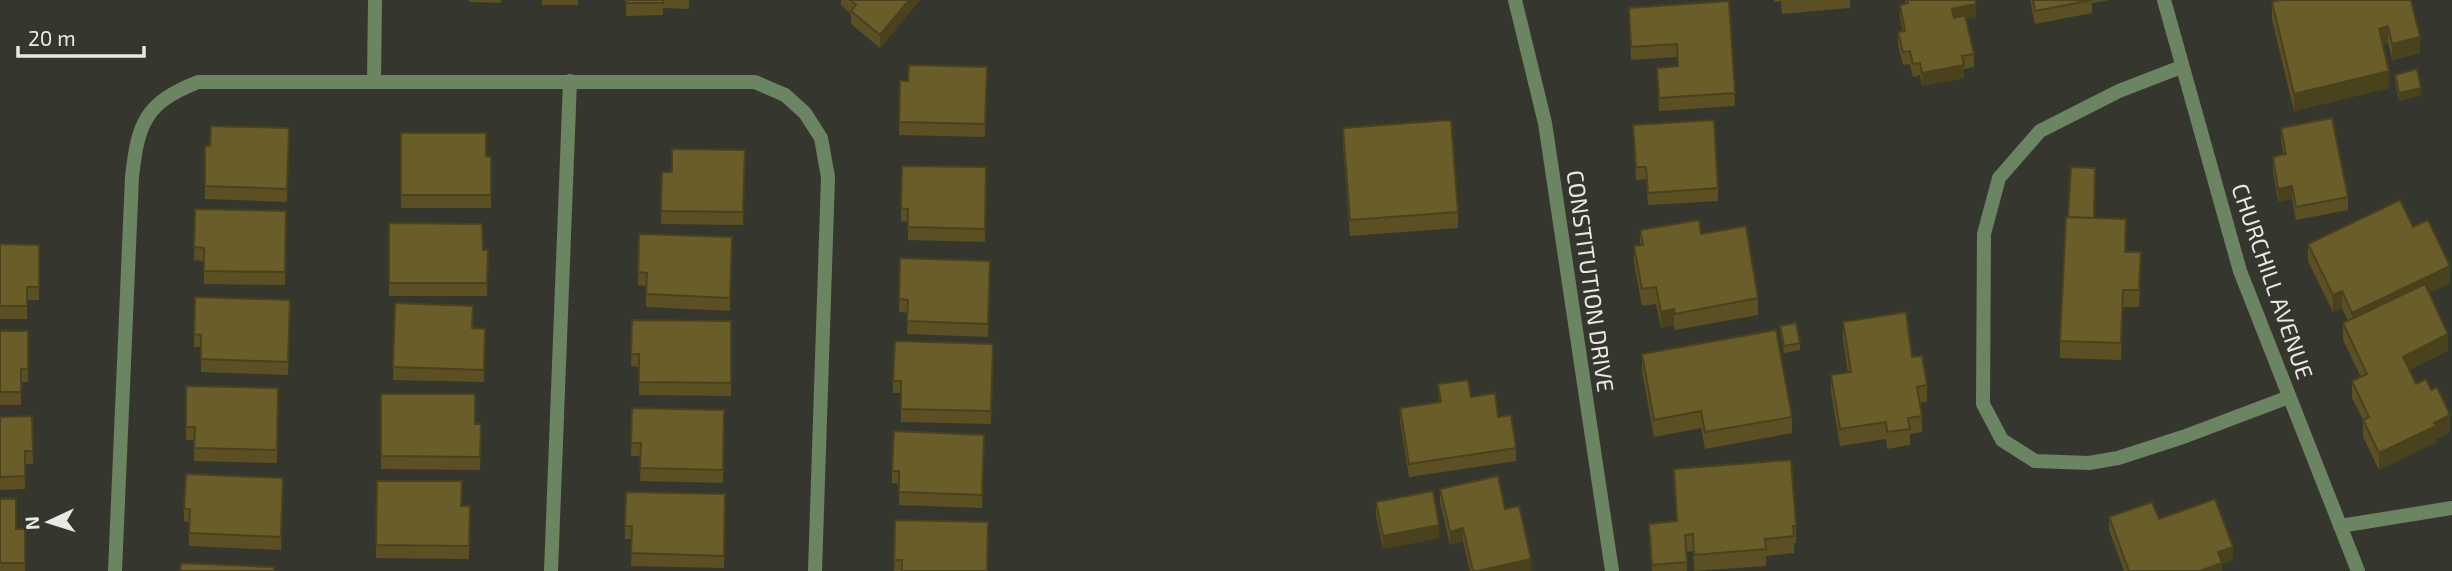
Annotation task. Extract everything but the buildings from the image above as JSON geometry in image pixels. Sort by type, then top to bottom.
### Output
[{"type":"street","points":[[374,82],[375,0]]},
{"type":"street","name":"CONSTITUTION DRIVE","points":[[1515,0],[1545,123],[1612,571]]},
{"type":"street","name":"CHURCHILL AVENUE","points":[[2164,0],[2241,271],[2358,571]]},
{"type":"street","points":[[2181,67],[2119,91],[2040,131],[1999,178],[1984,234],[1983,404],[2002,440],[2035,461],[2089,463],[2118,458],[2183,437],[2289,397]]},
{"type":"street","points":[[551,571],[570,81]]},
{"type":"street","points":[[115,571],[132,177],[136,138],[152,109],[171,93],[198,82],[570,81],[755,82],[785,95],[805,113],[821,138],[828,177],[815,571]]},
{"type":"street","points":[[2340,526],[2452,508]]}]
